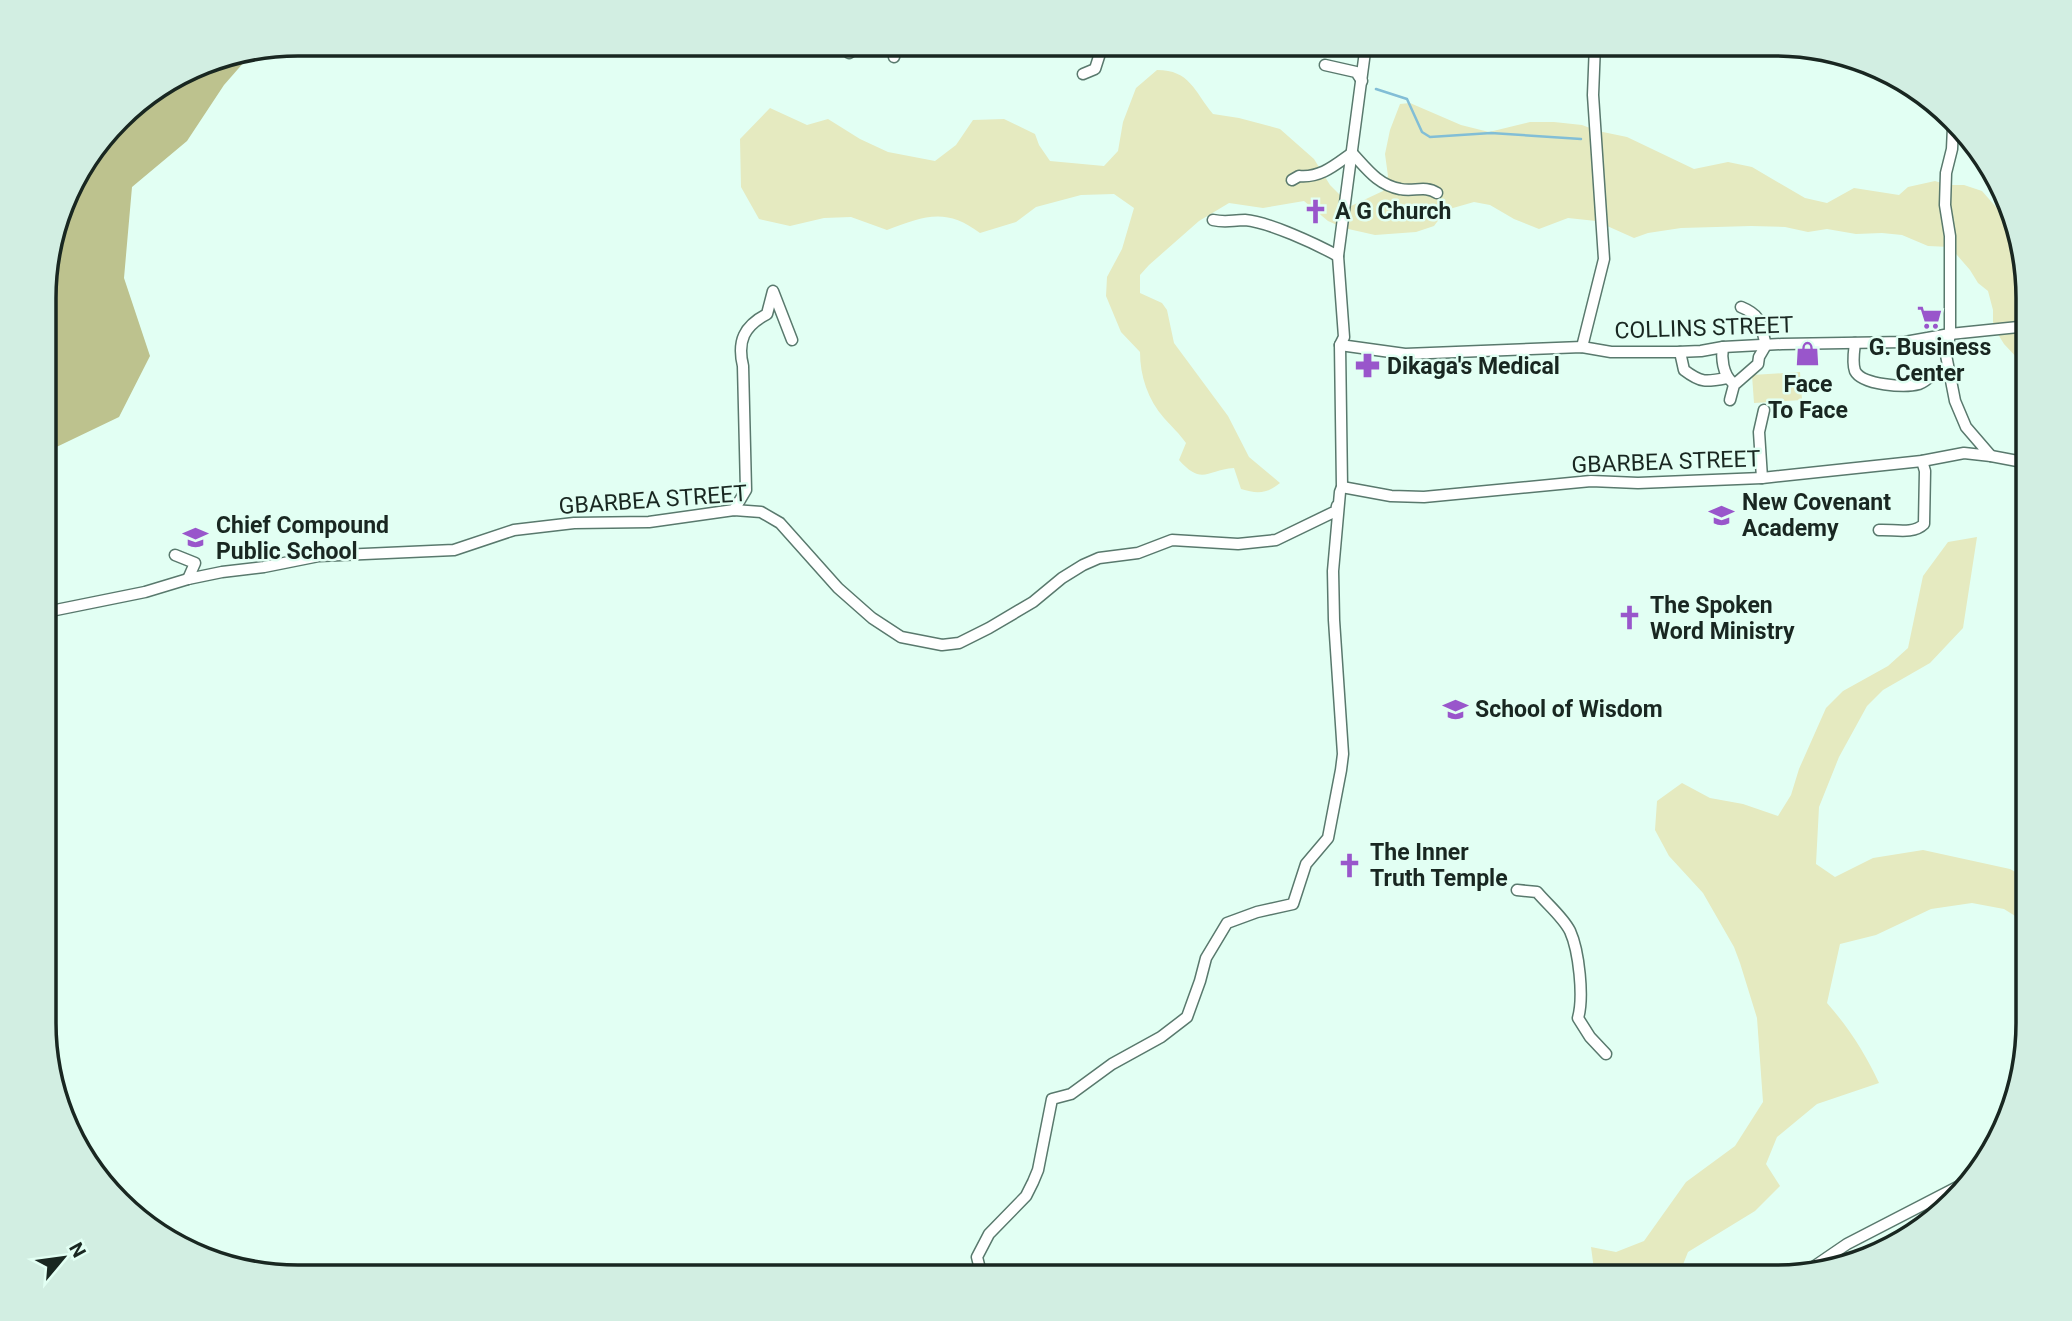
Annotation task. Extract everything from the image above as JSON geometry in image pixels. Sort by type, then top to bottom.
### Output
[{"type":"street","points":[[1083,74],[1095,69],[1099,56]]},
{"type":"street","points":[[979,1265],[977,1257],[989,1234],[1027,1196],[1038,1170],[1052,1099],[1071,1094],[1112,1064],[1161,1037],[1187,1017],[1206,958],[1227,923],[1257,912],[1293,904],[1306,864],[1328,838],[1343,754],[1333,571],[1341,490],[1340,345],[1344,337],[1338,256],[1365,56]]},
{"type":"street","points":[[1582,347],[1604,259],[1592,95],[1594,56]]},
{"type":"street","points":[[1325,65],[1356,72],[1362,82]]},
{"type":"street","points":[[1953,135],[1946,173],[1945,205],[1950,236],[1950,334],[1946,355],[1955,401],[1966,427],[1991,456]]},
{"type":"street","points":[[1293,180],[1298,176],[1312,177],[1334,167],[1352,153]]},
{"type":"street","points":[[1352,153],[1374,178],[1400,190],[1429,188],[1437,193]]},
{"type":"street","points":[[1213,220],[1258,223],[1338,256]]},
{"type":"street","points":[[734,510],[746,491],[743,366],[739,350],[752,322],[767,314],[773,291],[792,340]]},
{"type":"street","points":[[1680,352],[1684,370],[1701,382],[1731,382],[1758,364],[1766,345],[1759,320],[1755,313],[1741,307]]},
{"type":"street","name":"COLLINS STREET","points":[[1340,345],[1405,354],[1582,347],[1611,352],[1680,352],[1766,345],[1905,342],[2015,327]]},
{"type":"street","points":[[1855,343],[1854,365],[1856,373],[1864,380],[1888,385],[1916,385],[1933,374]]},
{"type":"street","points":[[1723,347],[1721,356],[1731,382],[1730,400]]},
{"type":"street","points":[[1762,478],[1759,432],[1764,410]]},
{"type":"street","name":"GBARBEA STREET","points":[[56,610],[145,593],[188,579],[319,556],[454,550],[514,530],[562,524],[649,522],[734,510],[761,512],[780,523],[838,588],[873,618],[901,637],[942,645],[959,643],[989,628],[1033,602],[1062,578],[1091,561],[1138,553],[1172,540],[1238,544],[1276,540],[1336,511],[1341,490],[1424,497],[1591,481],[1638,483],[1762,478],[1922,461],[1964,453],[2015,461]]},
{"type":"street","points":[[1879,530],[1911,530],[1924,524],[1926,471],[1922,461]]},
{"type":"street","points":[[175,555],[195,564],[188,579]]},
{"type":"street","points":[[1517,890],[1537,892],[1570,930],[1577,960],[1581,1005],[1578,1018],[1590,1037],[1606,1054]]},
{"type":"street","points":[[1825,1259],[1847,1244],[1946,1193]]},
{"type":"green space","points":[[243,63],[224,85],[187,141],[132,187],[124,278],[150,356],[119,417],[56,447],[58,266],[74,205],[97,163],[116,138],[138,116],[177,88],[205,74]]},
{"type":"green space","points":[[1157,70],[1168,71],[1190,83],[1213,114],[1280,129],[1314,159],[1330,185],[1351,206],[1383,191],[1388,176],[1385,154],[1390,130],[1400,104],[1410,103],[1461,125],[1489,132],[1530,122],[1582,125],[1627,137],[1694,169],[1728,162],[1752,167],[1805,198],[1827,203],[1854,188],[1899,195],[1908,187],[1935,181],[1948,185],[1964,185],[1982,191],[2000,212],[2008,235],[2015,282],[2015,356],[1993,326],[1993,310],[1988,291],[1978,283],[1950,247],[1928,246],[1902,235],[1856,234],[1827,229],[1808,232],[1785,227],[1751,226],[1681,228],[1634,238],[1596,221],[1568,218],[1539,229],[1490,205],[1474,202],[1446,210],[1434,226],[1416,232],[1375,235],[1344,228],[1328,221],[1304,201],[1263,208],[1229,203],[1199,221],[1149,265],[1140,275],[1140,293],[1162,303],[1167,310],[1174,343],[1228,416],[1249,457],[1280,483],[1266,491],[1252,492],[1241,489],[1234,468],[1199,474],[1187,468],[1179,460],[1186,443],[1149,396],[1143,379],[1140,352],[1121,332],[1106,296],[1107,277],[1122,249],[1134,208],[1114,194],[1081,195],[1036,207],[1016,222],[980,233],[956,220],[935,216],[887,230],[851,217],[824,218],[790,226],[759,219],[741,187],[740,139],[770,108],[807,125],[828,119],[860,139],[888,152],[935,161],[956,145],[973,120],[1004,119],[1035,134],[1050,161],[1104,166],[1118,151],[1123,122],[1136,88]]},
{"type":"green space","points":[[1800,372],[1802,400],[1754,403],[1752,375]]},
{"type":"green space","points":[[1977,537],[1963,628],[1930,663],[1883,690],[1867,706],[1839,757],[1819,807],[1816,864],[1835,877],[1873,858],[1923,850],[2010,869],[2015,872],[2015,916],[2004,909],[1972,903],[1931,909],[1876,935],[1840,944],[1827,1003],[1856,1041],[1879,1083],[1817,1104],[1777,1137],[1766,1164],[1780,1186],[1755,1211],[1688,1252],[1683,1264],[1593,1264],[1591,1247],[1616,1252],[1644,1241],[1686,1182],[1735,1146],[1763,1102],[1757,1018],[1740,963],[1734,947],[1703,893],[1669,856],[1655,830],[1657,801],[1682,783],[1710,798],[1743,804],[1778,816],[1791,795],[1799,769],[1826,708],[1843,691],[1888,666],[1908,648],[1923,576],[1948,542]]},
{"type":"waterway","points":[[1376,89],[1407,99],[1422,132],[1430,137],[1491,133],[1581,139]]},
{"type":"place","name":"A G Church","points":[[1315,211]]},
{"type":"place","name":"G. Business Center","points":[[1930,317]]},
{"type":"place","name":"Face To Face","points":[[1808,354]]},
{"type":"place","name":"Dikaga's Medical","points":[[1367,366]]},
{"type":"place","name":"New Covenant Academy","points":[[1722,515]]},
{"type":"place","name":"Chief Compound Public School","points":[[196,538]]},
{"type":"place","name":"The Spoken Word Ministry","points":[[1630,618]]},
{"type":"place","name":"School of Wisdom","points":[[1455,709]]},
{"type":"place","name":"The Inner Truth Temple","points":[[1350,865]]}]
